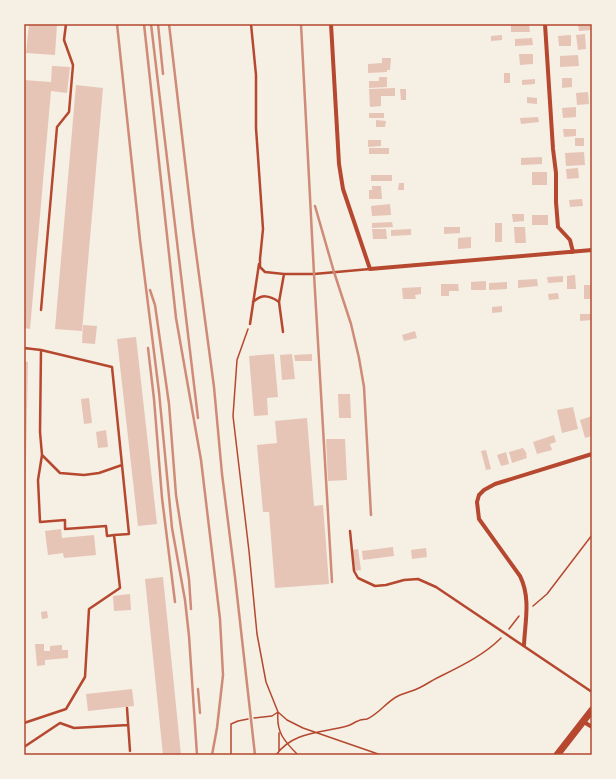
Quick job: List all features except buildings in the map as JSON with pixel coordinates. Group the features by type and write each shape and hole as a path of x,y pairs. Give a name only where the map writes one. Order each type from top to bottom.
{"street":[{"path":"331,24 339,164 343,189 370,269 592,250"},
{"path":"545,24 556,174 558,227 570,240 573,252"},
{"path":"524,645 526,609 525,590 520,576 479,519 477,502 479,495 484,490 496,484 592,454"},
{"path":"557,755 592,710"},
{"path":"584,722 592,727"}],"lane":[{"path":"41,310 57,127 69,112 73,66 64,40 66,24"},
{"path":"250,324 263,229 256,128 256,75 251,24"},
{"path":"260,259 260,267 265,272 284,274 314,274 370,269"},
{"path":"283,332 280,302 284,274"},
{"path":"252,303 258,297 265,295 280,302"},
{"path":"24,348 40,350 112,366 129,534 107,536 106,526 65,529 65,520 40,522 38,480 42,455 40,432 40,350"},
{"path":"42,455 60,473 84,475 99,473 122,465"},
{"path":"350,531 354,571 358,578 375,586 386,585 404,580 418,580 436,587 592,692"},
{"path":"24,723 66,709 85,677 89,609 120,588 114,535"},
{"path":"128,708 130,751"},
{"path":"24,747 60,723 74,728 128,725"}],"path":[{"path":"250,324 237,360 233,416 257,634 266,682 278,712 277,725 279,731 298,755"},
{"path":"276,755 294,739 316,731 348,726 359,720 366,720 377,714 389,702 398,696 420,688 436,678 458,669 488,649 505,633 526,609 538,603 547,594 592,535"},
{"path":"254,718 272,716 278,712"},
{"path":"278,712 294,724 381,755"},
{"path":"231,755 232,724 248,719"},
{"path":"279,731 279,751"}],"railway":[{"path":"117,24 140,240 159,392 172,528 185,600 189,636 197,755"},
{"path":"144,24 176,318 201,460 220,619 223,675 217,728 212,755"},
{"path":"151,24 198,418"},
{"path":"158,24 163,74"},
{"path":"169,24 193,230 214,387 222,474 255,755"},
{"path":"301,24 332,582"},
{"path":"315,206 351,324 359,358 364,387 371,515"},
{"path":"150,290 155,305 169,404 176,495 189,579 191,609"},
{"path":"148,348 154,399 162,498 175,602"},
{"path":"198,689 200,713"}]}
